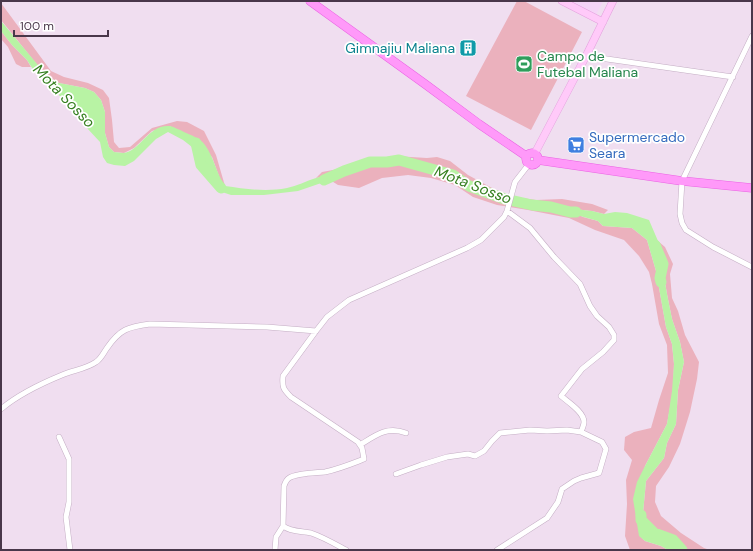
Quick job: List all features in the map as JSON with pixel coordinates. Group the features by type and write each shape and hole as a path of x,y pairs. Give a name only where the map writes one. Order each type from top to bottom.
{"main road":[{"path":"310,1 528,160"},
{"path":"528,160 528,154 531,152 536,156 682,181 752,188"}],"street":[{"path":"562,1 603,22"},
{"path":"536,156 613,1"},
{"path":"752,36 682,181 680,214 682,223 686,230 713,247 752,267"},
{"path":"586,56 733,76"},
{"path":"275,550 276,537 283,526 285,481 296,476 340,468 364,459 362,448 358,442 291,397 284,390 282,384 283,376 327,317 349,300 467,248 481,240 499,222 507,211 515,182 528,160"},
{"path":"507,211 530,228 554,257 580,284 593,311 609,326 614,335 614,340 603,352 582,369 561,396 576,408 582,416 584,422 581,432"},
{"path":"1,409 24,392 63,374 87,367 97,362 117,334 125,329 136,326 150,324 267,327 316,330"},
{"path":"360,445 388,430 406,433"},
{"path":"396,474 448,457 468,454 475,456 484,451 500,433 530,430 567,430 581,432 602,442 606,449 599,473 574,481 562,489 558,502 547,518 496,550"},
{"path":"60,438 69,459 69,502 66,517 70,550"},
{"path":"283,526 288,529 311,533 346,550"}],"shaded area":[{"path":"1,1 752,1 752,550 1,550"},
{"name":"Campo de Futebal Maliana","path":"517,1 524,1 582,32 531,130 466,96"},
{"path":"568,1 603,1 596,15"},
{"path":"1,3 51,71 64,77 88,83 103,90 109,98 114,142 119,148 130,147 152,128 177,121 187,122 204,131 216,155 225,186 220,179 212,157 170,126 152,131 134,148 124,153 114,152 109,147 105,133 105,112 101,100 94,92 85,88 59,83 47,77 1,20"},
{"path":"1,31 27,60 31,67 22,67 16,64 8,47 1,39"},
{"path":"395,156 427,158 437,157 450,161 468,175 505,195 536,200 562,199 592,204 608,210 604,214 565,208 583,217 598,221 603,226 632,228 647,240 656,271 666,327 672,344 674,364 673,391 667,424 645,466 637,520 640,536 645,541 668,550 630,550 625,536 627,504 626,480 632,460 624,450 625,437 634,432 651,428 668,373 667,345 659,324 652,284 649,272 639,256 624,240 595,230 569,218 497,205 473,197 455,185 431,178 408,175 382,178 359,188 338,185 330,180 345,174 316,178 322,172 367,160"},
{"path":"658,241 665,247 673,264 670,274 672,298 678,311 685,335 699,362 690,412 680,444 669,467 656,486 655,502 661,516 681,533 704,548 710,550 686,550 680,543 662,539 650,533 643,513 646,481 664,458 667,443 676,424 678,390 684,362 680,342 672,319"}],"water":[{"path":"1,21 48,77 59,83 85,88 94,92 101,100 105,112 105,133 109,147 114,152 123,153 129,151 135,148 156,129 170,126 193,136 203,143 211,155 219,176 225,186 256,190 271,190 291,187 320,177 347,173 298,191 264,195 231,195 222,192 214,185 210,173 192,147 168,132 156,139 134,161 125,166 107,163 103,157 100,142 66,102 34,71 27,60 12,45 1,31"},
{"path":"565,208 604,214 615,212 627,213 649,220 658,241 672,319 680,342 684,362 678,390 676,424 667,443 664,458 646,481 643,513 650,533 662,539 680,543 686,550 668,550 645,541 639,536 633,499 637,482 667,424 674,364 672,344 666,327 656,271 647,240 632,228 603,226 598,221 559,210"}],"waterway":[{"name":"Mota Sosso","path":"196,143 201,165 221,188"},
{"name":"Mota Sosso","path":"324,180 370,162 399,160 453,175 469,186 505,199 576,212"},
{"name":"Mota Sosso","path":"655,245 663,264 660,278 661,282"},
{"name":"Mota Sosso","path":"641,515 641,520 654,533 673,540 682,550"}],"place":[{"name":"Gimnajiu Maliana","path":"468,48"},
{"name":"Campo de Futebal Maliana","path":"524,64"},
{"name":"Supermercado Seara","path":"576,145"}]}
